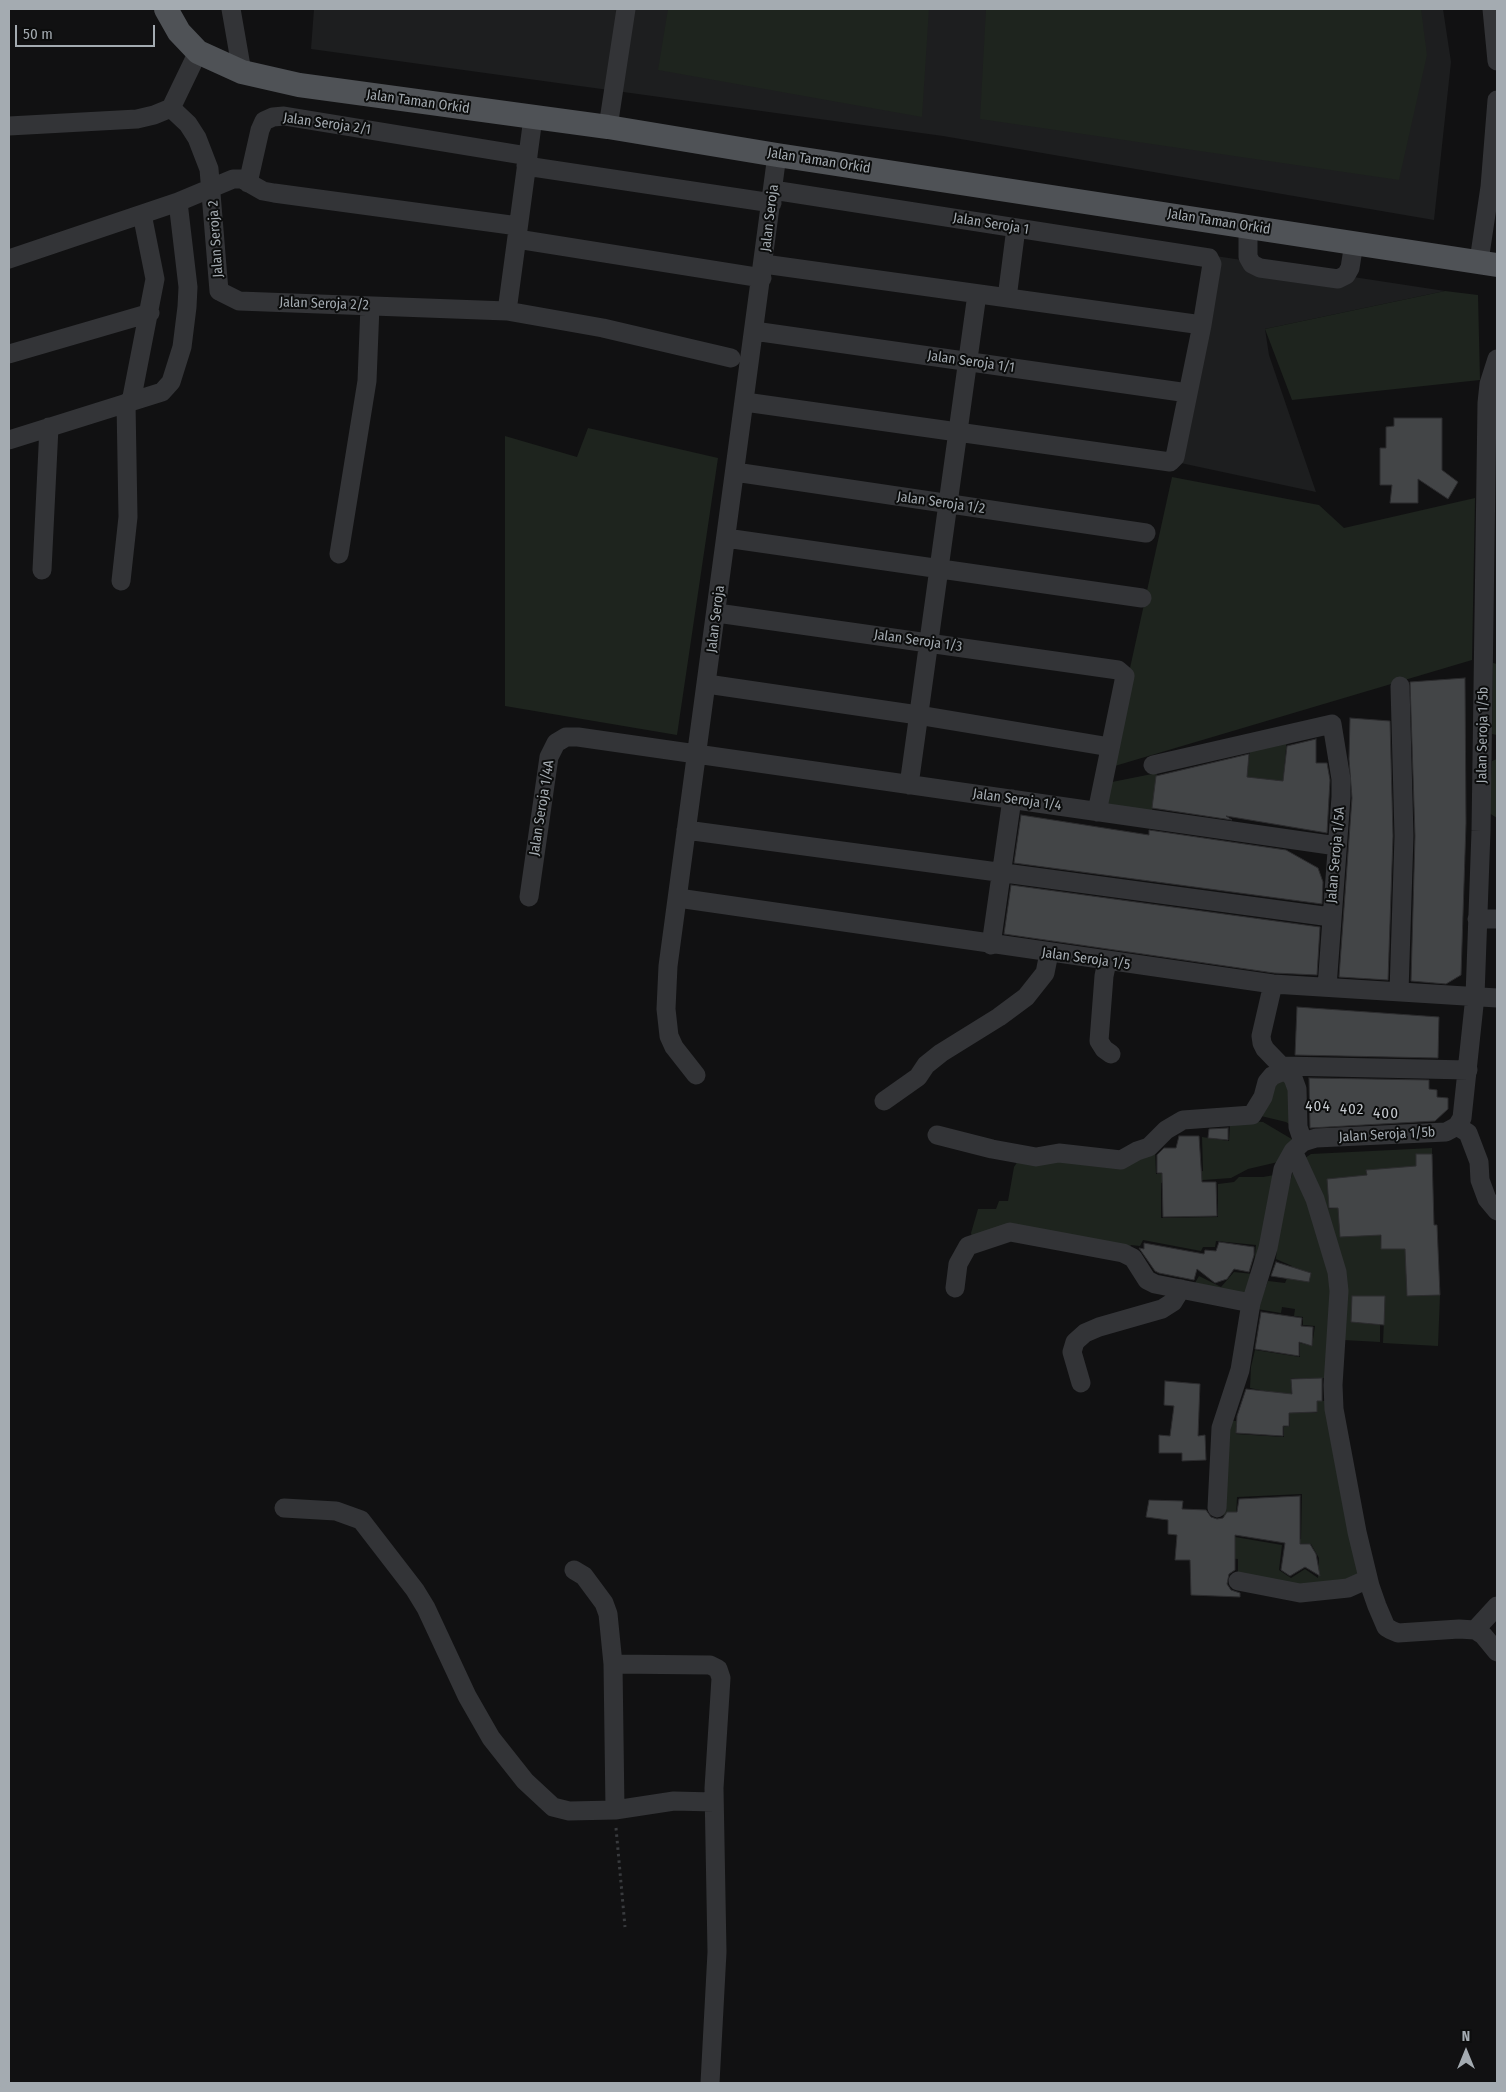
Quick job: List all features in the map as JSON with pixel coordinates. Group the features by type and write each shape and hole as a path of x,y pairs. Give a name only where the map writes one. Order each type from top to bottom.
{"main road":[{"name":"Jalan Taman Orkid","path":"166,9 179,32 198,52 242,72 299,86 608,127 777,155 1488,263"}],"street":[{"path":"231,9 242,72"},
{"path":"608,127 626,9"},
{"path":"1492,9 1497,61"},
{"path":"9,126 137,118 172,108 198,52"},
{"path":"1488,263 1490,187 1497,100"},
{"name":"Jalan Seroja 2","path":"172,108 188,124 197,138 210,169 213,187 219,291"},
{"name":"Jalan Seroja 2/1","path":"248,183 260,130 264,121 273,117 284,116 527,161 773,197"},
{"path":"507,311 533,118"},
{"name":"Jalan Seroja","path":"696,1075 674,1047 667,1028 668,966 708,684 777,155"},
{"path":"9,259 178,202 233,179 242,179 263,191 274,193 763,271 976,294 1202,325 1175,457 1170,462 745,402"},
{"name":"Jalan Seroja 1","path":"773,197 1016,228 1210,258 1212,264 1202,325"},
{"path":"9,440 162,392 171,382 182,347 187,282 178,202"},
{"path":"121,581 128,517 129,402 150,313 155,279 142,214"},
{"path":"1248,227 1248,258 1252,264 1260,268 1338,279 1346,275 1350,268 1354,243"},
{"path":"1007,298 1016,228"},
{"path":"155,279 187,282"},
{"name":"Jalan Seroja 2/2","path":"187,282 202,294 212,294 219,291 239,301 507,311 603,328 731,358"},
{"path":"908,784 976,294"},
{"path":"339,554 368,374 370,306"},
{"path":"9,354 150,313"},
{"name":"Jalan Seroja 1/1","path":"754,331 1188,393"},
{"name":"Jalan Seroja 1/5b","path":"1298,1146 1316,1138 1446,1132 1457,1126 1462,1118 1474,996 1477,919 1489,830 1492,461 1487,403 1489,384 1497,359"},
{"path":"42,570 49,427"},
{"name":"Jalan Seroja 1/2","path":"735,472 1146,533"},
{"path":"726,538 1142,598"},
{"name":"Jalan Seroja 1/3","path":"717,612 1118,670 1125,676 1110,747"},
{"path":"708,684 918,715 1110,747 1097,812"},
{"path":"1399,992 1404,836 1400,686"},
{"name":"Jalan Seroja 1/5A","path":"1154,765 1332,724 1341,779 1327,987"},
{"name":"Jalan Seroja 1/4A","path":"529,897 549,757 556,743 566,737 578,737 697,754"},
{"name":"Jalan Seroja 1/4","path":"697,754 1337,846"},
{"path":"991,945 1012,799"},
{"path":"686,830 1331,917"},
{"name":"Jalan Seroja 1/5","path":"678,898 1107,962 1273,984 1497,998"},
{"path":"1477,919 1497,919"},
{"path":"884,1101 918,1077 926,1064 941,1053 999,1017 1026,997 1045,972 1049,953"},
{"path":"1107,962 1104,976 1099,1041 1104,1049 1111,1054"},
{"path":"1273,984 1261,1036 1262,1043 1265,1049 1293,1078 1297,1089 1298,1146 1338,1272 1339,1291 1333,1385 1334,1409 1357,1532 1368,1579 1386,1627 1391,1630 1398,1633 1459,1629 1475,1630 1483,1635 1497,1652"},
{"path":"937,1135 992,1149 1036,1156 1060,1153 1121,1160 1137,1151 1150,1147 1166,1130 1183,1120 1252,1116 1263,1097 1267,1082 1284,1068 1468,1070"},
{"path":"1457,1126 1468,1133 1479,1162 1480,1180 1487,1199 1497,1211"},
{"path":"1216,1508 1221,1428 1240,1370 1251,1303 1268,1248 1283,1169 1298,1146"},
{"path":"955,1288 958,1264 968,1246 1010,1232 1124,1253 1133,1258 1147,1280 1155,1284 1251,1303"},
{"path":"1081,1383 1072,1352 1075,1342 1085,1332 1162,1309 1173,1302 1181,1289"},
{"path":"284,1508 336,1511 361,1520 415,1590 426,1608 480,1722 525,1780 543,1799 560,1810 615,1810 674,1801 714,1802"},
{"path":"574,1570 584,1576 599,1595 606,1609 613,1650 615,1810"},
{"path":"1238,1581 1300,1593 1348,1588 1368,1579"},
{"path":"1475,1630 1497,1606"},
{"path":"613,1664 710,1665 718,1669 721,1678 714,1802 717,1952 710,2083"}],"path":[{"path":"615,1810 625,1927"}],"shaded area":[{"path":"314,9 1443,9 1451,62 1434,220 943,136 311,49"},
{"path":"668,9 929,9 922,117 658,70"},
{"path":"986,9 1421,9 1427,55 1399,180 980,119"},
{"path":"1209,255 1445,291 1265,329 1269,355 1316,492 1176,462"},
{"path":"1445,291 1478,295 1480,380 1292,400 1265,329"},
{"path":"588,428 718,458 677,735 505,706 505,436 577,457"},
{"path":"1172,477 1319,505 1344,528 1475,498 1472,660 1108,768"},
{"path":"1493,663 1497,664 1497,735 1492,734"},
{"path":"1287,738 1283,781 1247,777 1250,749"},
{"path":"1497,759 1497,818 1489,813 1492,761"},
{"path":"1157,773 1152,811 1107,806 1112,782"},
{"path":"1278,1077 1287,1082 1295,1128 1286,1122 1261,1116"},
{"path":"1251,1121 1263,1122 1295,1141 1278,1162 1248,1169 1231,1178 1161,1183 1161,1218 1218,1217 1218,1184 1234,1182 1239,1177 1263,1177 1280,1174 1250,1293 1192,1288 1199,1276 1221,1287 1234,1272 1253,1274 1256,1245 1216,1241 1215,1247 1203,1247 1201,1251 1143,1240 1140,1246 1131,1245 1128,1250 972,1238 971,1233 978,1209 996,1209 999,1201 1008,1201 1014,1167 1018,1161 1155,1149 1156,1174 1203,1171 1202,1137 1229,1141 1230,1126"},
{"path":"1432,1148 1432,1154 1416,1154 1416,1175 1366,1170 1367,1184 1327,1179 1329,1209 1338,1208 1340,1237 1355,1236 1380,1228 1381,1249 1409,1226 1406,1273 1407,1296 1440,1295 1438,1346 1383,1343 1385,1296 1352,1296 1351,1322 1380,1325 1380,1342 1343,1340 1305,1158 1311,1154"},
{"path":"1295,1165 1335,1268 1332,1385 1366,1578 1310,1590 1238,1578 1238,1559 1223,1558 1225,1421 1236,1421 1236,1434 1284,1437 1284,1427 1290,1426 1289,1407 1270,1407 1270,1392 1250,1388 1251,1367 1255,1350 1300,1357 1300,1343 1312,1346 1315,1326 1303,1325 1303,1317 1294,1316 1295,1309 1282,1307 1281,1313 1257,1309 1268,1281 1285,1283 1292,1266 1276,1259 1280,1214","holes":["1291,1378 1327,1378 1327,1401 1317,1401 1317,1413 1292,1413","1302,1494 1301,1539 1287,1543 1311,1544 1319,1558 1318,1578 1305,1569 1291,1578 1279,1570 1282,1545 1235,1537 1237,1497"]}],"building":[{"path":"1394,418 1442,418 1442,470 1458,482 1448,499 1418,479 1418,503 1390,503 1392,485 1380,485 1380,448 1386,448 1386,427 1394,426"},
{"path":"1465,678 1466,823 1461,975 1446,984 1411,981 1415,836 1410,682"},
{"path":"1350,718 1390,721 1393,836 1388,980 1339,977 1352,798 1349,759"},
{"path":"1316,739 1316,763 1327,763 1330,780 1327,833 1226,816 1232,820 1152,808 1156,776 1249,754 1247,777 1283,781 1287,746"},
{"path":"1021,815 1149,835 1149,830 1286,850 1318,868 1323,882 1322,904 1014,863"},
{"path":"1011,885 1320,927 1317,975 1274,973 1004,934"},
{"path":"1297,1007 1439,1017 1438,1058 1295,1055"},
{"path":"1309,1078 1429,1080 1429,1089 1437,1090 1437,1097 1448,1098 1448,1109 1435,1121 1310,1128"},
{"path":"1228,1128 1228,1140 1208,1138 1209,1129"},
{"path":"1179,1136 1199,1136 1202,1182 1216,1182 1217,1216 1163,1217 1162,1173 1157,1173 1157,1155 1164,1148 1176,1148"},
{"path":"1416,1154 1432,1154 1434,1225 1437,1225 1440,1295 1407,1296 1405,1249 1381,1249 1381,1235 1340,1237 1338,1208 1329,1208 1327,1179 1367,1175 1366,1170 1416,1166"},
{"path":"1219,1242 1254,1247 1254,1255 1249,1272 1234,1269 1227,1279 1215,1283 1197,1269 1194,1280 1159,1273 1155,1271 1139,1248 1144,1249 1144,1243 1204,1254 1205,1250 1216,1251"},
{"path":"1276,1262 1311,1273 1309,1282 1271,1276"},
{"path":"1352,1296 1385,1296 1384,1325 1351,1322"},
{"path":"1261,1312 1302,1318 1301,1326 1313,1327 1312,1346 1299,1342 1299,1356 1255,1349"},
{"path":"1322,1378 1322,1401 1317,1401 1317,1412 1289,1413 1289,1426 1283,1426 1283,1436 1236,1433 1237,1416 1246,1389 1292,1394 1291,1379"},
{"path":"1165,1381 1200,1384 1198,1436 1205,1435 1206,1460 1182,1461 1182,1453 1159,1453 1159,1435 1170,1436 1174,1406 1164,1405"},
{"path":"1300,1496 1300,1544 1310,1544 1316,1554 1320,1576 1305,1567 1290,1576 1281,1570 1285,1543 1235,1535 1235,1570 1229,1574 1227,1584 1231,1590 1240,1593 1240,1597 1191,1595 1190,1560 1175,1560 1177,1535 1168,1534 1168,1520 1146,1517 1149,1500 1183,1501 1182,1509 1206,1510 1211,1517 1217,1519 1223,1518 1227,1512 1237,1512 1239,1499"}],"district":[{"name":"404","path":"1318,1107"},
{"name":"402","path":"1352,1110"},
{"name":"400","path":"1386,1114"}]}
